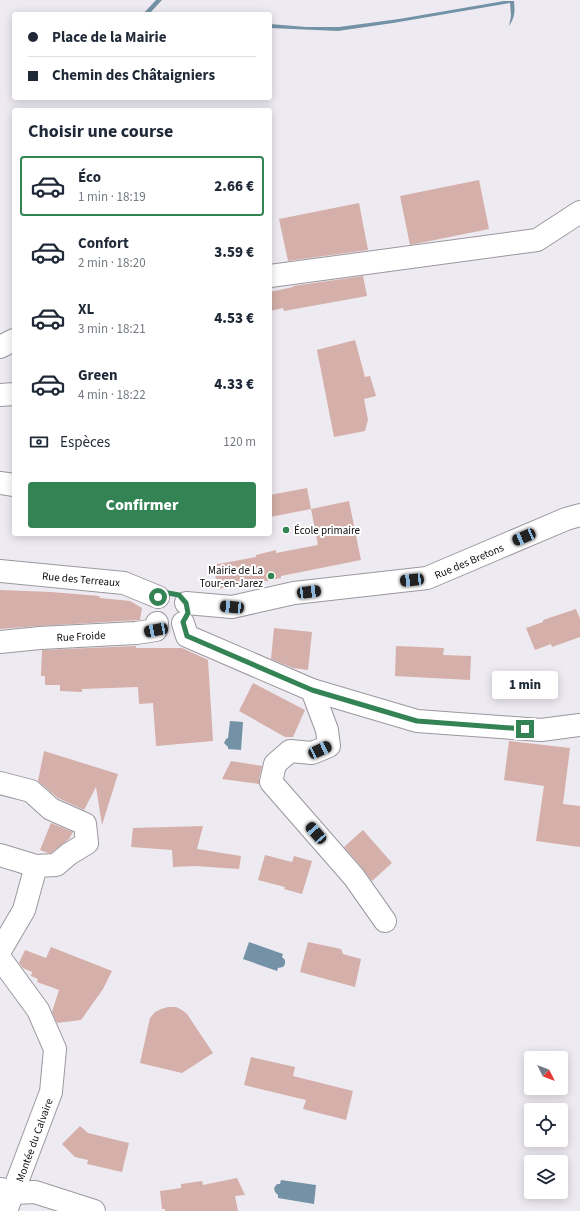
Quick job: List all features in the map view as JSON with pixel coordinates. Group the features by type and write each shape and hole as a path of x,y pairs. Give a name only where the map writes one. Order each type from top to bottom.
{"street":[{"path":"272,276 537,240 580,212"},
{"path":"0,347 12,341"},
{"path":"0,395 12,394"},
{"path":"0,483 12,485"},
{"name":"Rue des Bretons","path":"185,613 232,607 294,593 427,578 575,513"},
{"name":"Rue des Terreaux","path":"0,571 124,583 158,597"},
{"path":"185,613 175,628 165,627 157,623 152,610 158,597 168,593 179,595 185,613 187,636 312,690 417,721 541,730 580,725"},
{"name":"Rue Froide","path":"0,642 40,638 136,633 156,630 157,623"},
{"path":"312,690 327,730 329,746 312,754 290,751 275,764 270,782 354,877 385,921"},
{"path":"0,783 31,791 51,809 85,824 87,843 69,854 56,865 36,866 0,855"},
{"path":"0,951 24,910 36,866"},
{"name":"Montée du Calvaire","path":"0,958 38,1010 55,1049 51,1092 7,1198"},
{"path":"7,1198 35,1192 94,1211"}],"water":[{"path":"156,0 162,0 151,12 145,12"},
{"path":"504,1 514,1 514,14 509,26 511,16 510,3 338,31 272,28 272,24 306,27 339,27 399,19"},
{"path":"230,721 243,722 241,750 228,749 224,743 228,738"},
{"path":"249,942 283,954 282,957 285,960 285,964 283,967 278,968 277,971 243,959"},
{"path":"281,1180 316,1185 314,1204 278,1198 274,1188 277,1184 280,1184"}],"building":[{"path":"479,180 489,229 410,245 400,196"},
{"path":"359,203 368,250 288,261 279,219"},
{"path":"363,276 367,296 284,311 283,308 272,311 272,292 293,286"},
{"path":"355,340 365,377 370,376 376,396 364,399 368,420 365,431 334,437 317,350"},
{"path":"307,488 311,509 272,517 272,495"},
{"path":"349,501 361,560 281,576 281,578 262,582 261,580 218,589 213,565 256,557 256,555 276,550 276,553 318,545 311,509"},
{"path":"0,590 99,596 100,598 130,601 142,608 140,620 0,629"},
{"path":"576,609 580,619 580,637 552,647 551,644 535,650 526,628 543,622 543,620"},
{"path":"274,628 312,632 308,670 293,668 271,659"},
{"path":"136,646 136,648 182,648 208,660 213,741 156,746 153,703 139,704 138,687 82,689 82,692 60,691 60,685 45,685 45,676 41,676 42,650"},
{"path":"396,646 444,648 443,655 471,656 470,680 395,676"},
{"path":"253,683 305,710 293,737 285,737 239,711"},
{"path":"509,741 570,748 563,804 580,806 580,847 536,841 544,786 504,780"},
{"path":"44,751 118,774 102,825 96,787 84,810 58,798 38,781"},
{"path":"231,761 262,766 259,784 222,779"},
{"path":"51,823 73,832 69,839 51,853 48,853 40,850"},
{"path":"203,826 197,849 241,856 239,869 195,866 173,867 172,850 131,847 133,828"},
{"path":"363,830 392,863 372,881 344,847"},
{"path":"265,855 292,862 294,856 312,861 302,894 284,889 285,887 258,880"},
{"path":"308,942 341,949 343,954 361,959 355,987 300,972"},
{"path":"51,947 112,971 103,989 81,1020 57,1023 52,1012 59,990 37,982 38,979 31,976 32,972 23,968 19,963 25,950 46,958"},
{"path":"168,1007 176,1007 187,1014 213,1053 182,1073 140,1063 150,1018 155,1012"},
{"path":"251,1057 295,1067 293,1076 353,1091 346,1120 303,1109 306,1100 244,1085"},
{"path":"80,1126 88,1133 129,1143 122,1172 87,1164 88,1160 75,1157 62,1144"},
{"path":"237,1178 245,1195 235,1196 238,1211 165,1211 165,1209 162,1209 160,1191 181,1188 181,1184 202,1181 203,1185"}],"place":[{"name":"École primaire","path":"286,530"},
{"name":"Mairie de La Tour-en-Jarez","path":"271,576"}],"route":[{"path":"158,597 168,593 179,595 186,603 188,613 183,622 187,636 312,690 417,721 525,729"}]}
